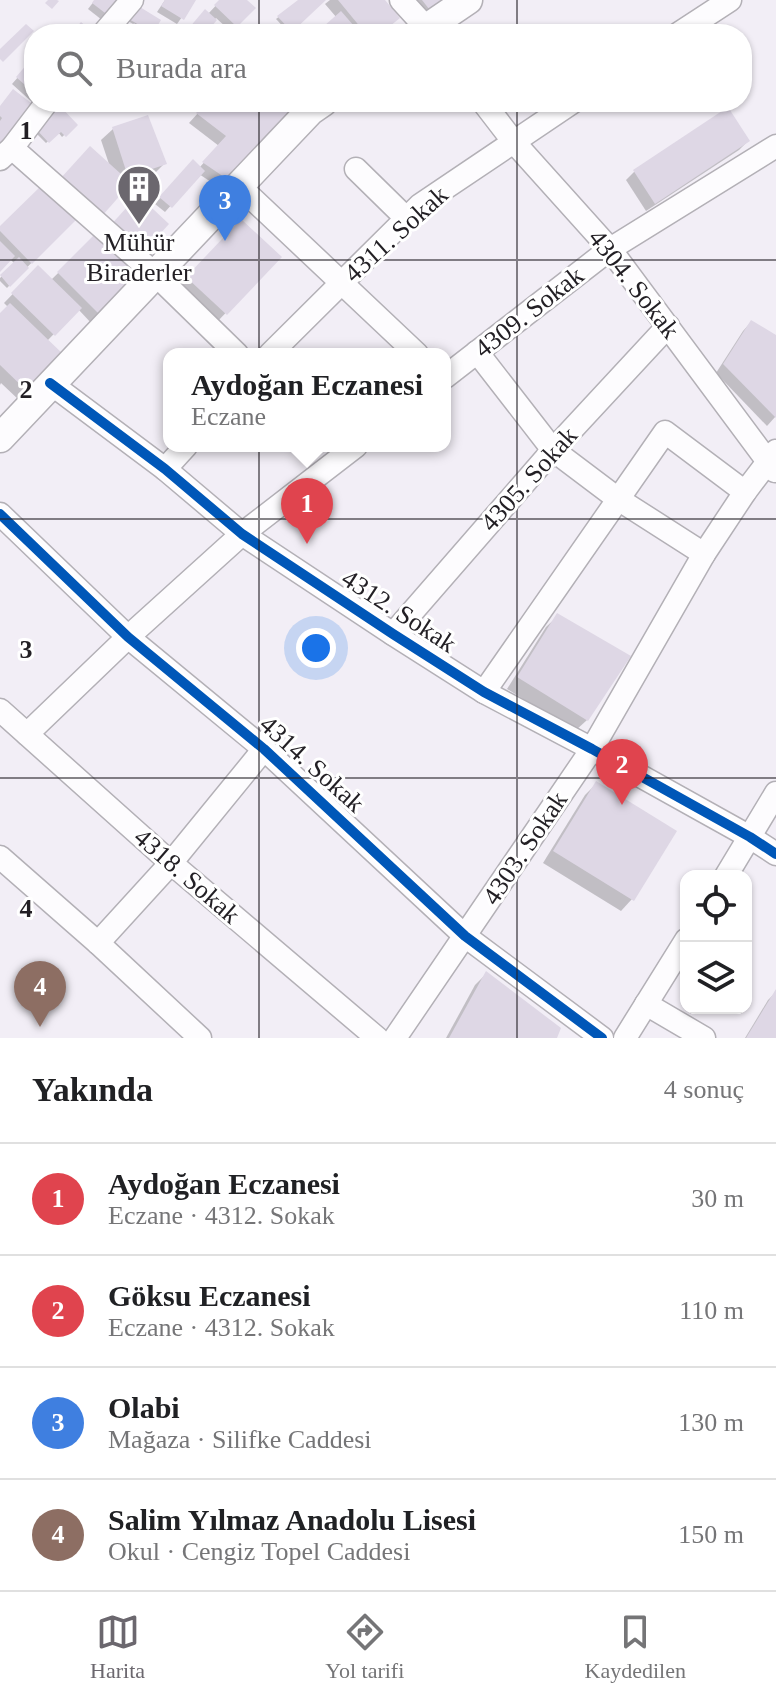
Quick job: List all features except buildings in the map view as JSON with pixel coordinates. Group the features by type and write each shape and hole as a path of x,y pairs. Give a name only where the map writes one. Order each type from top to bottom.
{"street":[{"path":"112,24 132,0"},
{"path":"401,0 420,24"},
{"path":"436,24 468,0"},
{"path":"693,24 730,0"},
{"path":"39,112 6,153 155,274 231,348"},
{"path":"1,435 309,112"},
{"name":"4304. Sokak","path":"491,112 610,249 774,462"},
{"name":"4311. Sokak","path":"276,348 420,205 558,112"},
{"name":"4309. Sokak","path":"451,372 610,249 776,146"},
{"path":"356,169 407,219"},
{"path":"239,186 411,348"},
{"name":"4305. Sokak","path":"393,634 553,450 668,326"},
{"path":"477,352 553,450 618,499 704,554"},
{"name":"4312. Sokak","path":"50,383 165,469 242,534 393,634 484,692 592,749 776,854"},
{"path":"484,692 665,432 745,492"},
{"path":"165,469 181,452"},
{"path":"27,734 242,534 348,452"},
{"name":"4303. Sokak","path":"395,1038 592,749 704,554 745,492 774,462"},
{"name":"4314. Sokak","path":"0,514 128,637 264,749 465,936 602,1038"},
{"name":"4318. Sokak","path":"0,710 171,863 377,1038"},
{"path":"98,943 171,863 264,749"},
{"path":"730,870 776,793"},
{"path":"0,857 200,1038"},
{"path":"625,1038 685,942"},
{"path":"646,1004 704,1038"}],"cycle path":[{"path":"50,383 165,469 242,534 393,634 484,692 592,749 776,854"},
{"path":"0,514 128,637 264,749 465,936 602,1038"}],"place":[{"name":"Mühür Biraderler","path":"139,226"},
{"name":"Olabi","path":"225,241"},
{"name":"Aydoğan Eczanesi","path":"307,544"},
{"name":"Göksu Eczanesi","path":"622,805"},
{"name":"Salim Yılmaz Anadolu Lisesi","path":"40,1027"}]}
